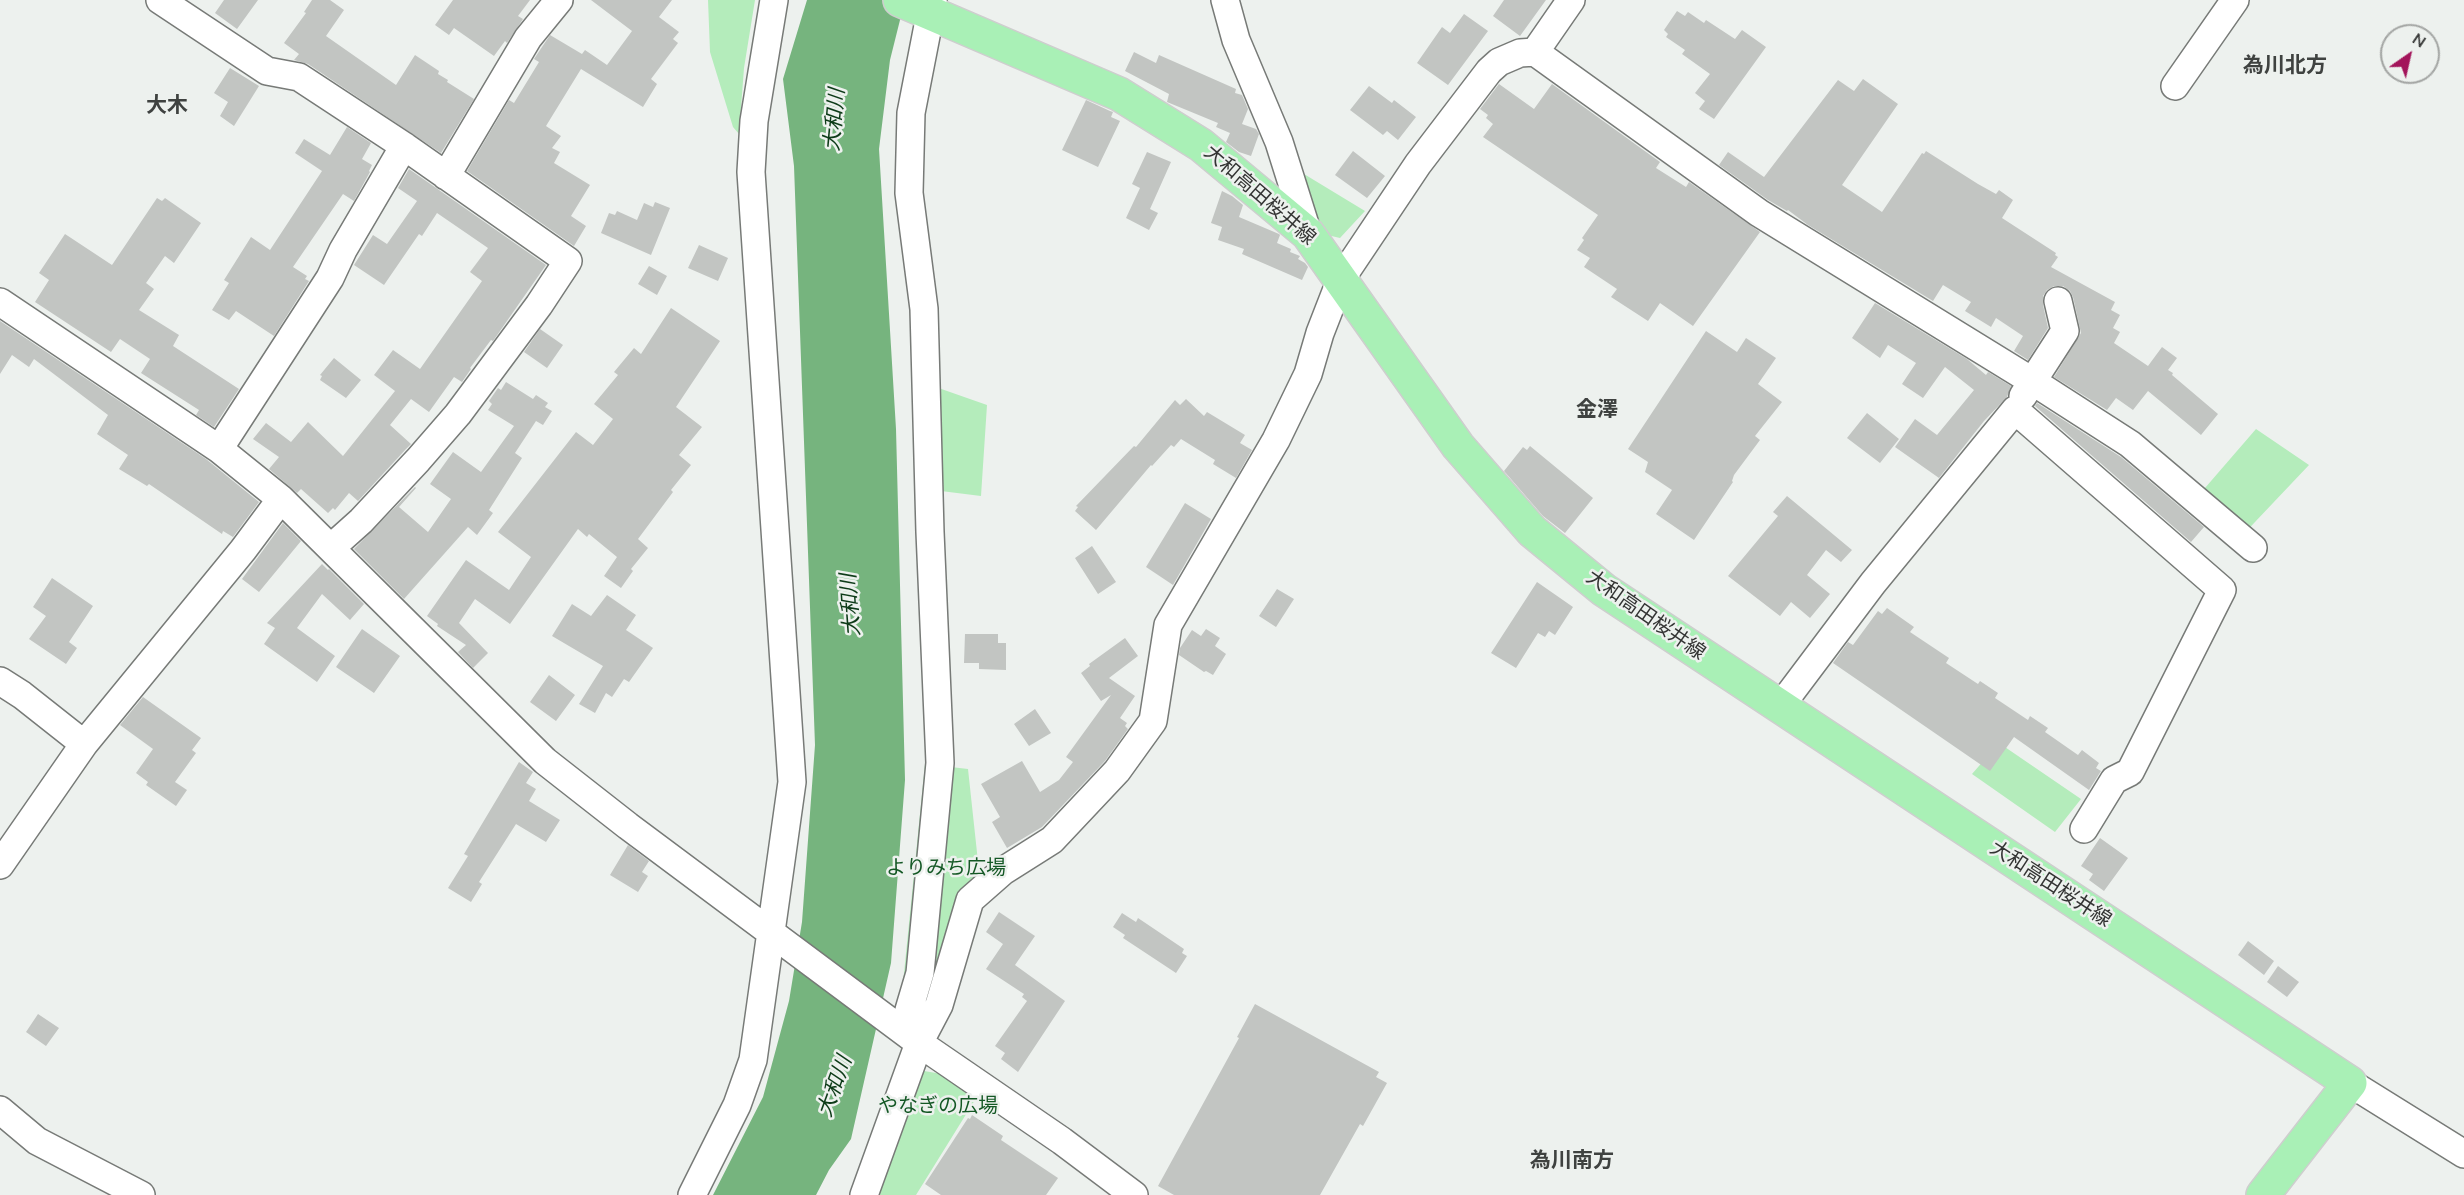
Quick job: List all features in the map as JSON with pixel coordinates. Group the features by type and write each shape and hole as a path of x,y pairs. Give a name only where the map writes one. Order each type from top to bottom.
{"main road":[{"name":"大和高田桜井線","path":"921,5 1119,94 1201,145 1308,234 1458,446 1532,531 1604,590 1779,708 2350,1083"},
{"path":"2263,1195 2350,1083"}],"street":[{"path":"160,0 267,71 299,77 404,146 568,261 458,414 418,460 332,547"},
{"path":"446,176 528,38 559,0"},
{"path":"692,1195 737,1105 753,1060 775,934 792,782 751,172 754,121 774,0"},
{"path":"1225,0 1236,40 1279,142 1308,234"},
{"path":"1535,52 1571,0"},
{"path":"2175,86 2235,0"},
{"path":"864,1195 911,1036 909,1010 920,973 939,763 924,309 909,193 911,113 921,5"},
{"path":"911,1036 939,1005 970,900 1003,871 1052,840 1117,771 1153,721 1168,625 1276,440 1308,374 1320,333 1341,279 1418,164 1489,71 1499,62 1520,52 1535,52 1759,213 2130,444 2253,548"},
{"path":"219,449 330,278 342,250 404,146"},
{"path":"1779,708 1873,583 2015,410 2065,331 2058,301"},
{"path":"1,306 219,449 281,499 332,547 545,761 628,826 911,1036 1062,1141 1134,1195"},
{"path":"2015,410 2222,590 2130,772 2114,780 2084,829"},
{"path":"0,864 84,744 243,550 281,499"},
{"path":"0,681 22,695 84,744"},
{"path":"2350,1083 2464,1154"},
{"path":"0,1110 37,1141 141,1195"}],"green space":[{"path":"708,0 755,0 744,68 739,134 733,127 710,52"},
{"path":"1304,174 1365,211 1340,238 1323,234 1304,198"},
{"path":"930,385 987,405 981,496 933,490"},
{"path":"2256,429 2309,465 2237,541 2192,503"},
{"path":"1999,743 2081,799 2055,832 1972,774"},
{"name":"よりみち広場","path":"925,764 968,769 979,871 938,988 933,990 903,983"},
{"name":"やなぎの広場","path":"924,1071 942,1074 978,1095 916,1195 869,1195"}],"water":[{"name":"大和川","path":"807,0 905,0 890,60 879,149 896,429 905,780 891,963 851,1139 829,1170 816,1195 713,1195 763,1097 789,1001 802,922 815,745 794,166 783,79"}],"building":[{"path":"224,0 258,0 237,29 215,13"},
{"path":"312,0 330,0 344,10 326,36 396,85 415,55 439,71 438,74 448,80 447,82 474,99 441,153 308,64 294,60 299,54 284,43 306,13 304,12"},
{"path":"453,0 530,0 518,16 523,19 507,43 505,41 494,56 454,28 449,35 435,25"},
{"path":"591,0 672,0 659,17 679,32 673,39 678,43 651,79 657,84 643,107 581,69 546,126 561,136 552,148 560,152 554,163 590,185 571,216 586,226 574,246 467,171 509,100 514,103 539,62 534,59 550,35 582,54 585,50 607,65 632,31"},
{"path":"1504,0 1546,0 1520,36 1493,16"},
{"path":"1677,11 1685,16 1688,12 1704,23 1706,20 1735,39 1742,30 1766,47 1714,119 1699,109 1705,101 1695,93 1710,74 1682,54 1685,50 1666,37 1668,34 1664,30"},
{"path":"1464,14 1488,31 1448,85 1417,63 1442,27 1450,33"},
{"path":"1134,52 1156,63 1159,55 1236,89 1235,93 1242,95 1248,109 1242,124 1256,129 1259,134 1251,156 1239,152 1226,142 1230,133 1216,127 1218,123 1167,102 1169,94 1125,71"},
{"path":"230,68 259,86 234,126 220,116 228,102 214,93"},
{"path":"1863,79 1898,104 1842,185 1882,212 1922,153 1926,151 1996,194 1999,190 2013,200 2002,218 2056,253 2058,257 2051,267 2115,302 2111,310 2120,315 2113,328 2120,332 2114,343 2148,366 2162,347 2177,358 2168,370 2218,414 2201,435 2148,391 2133,410 2116,398 2107,410 2054,377 2081,333 2073,297 2070,291 2063,286 2054,286 2043,296 2048,328 2028,360 2014,351 2023,336 1996,318 1991,327 1965,311 1971,302 1943,285 1933,301 1808,225 1788,210 1768,200 1719,165 1728,152 1764,177 1838,80 1854,91"},
{"path":"1499,84 1534,109 1552,84 1660,162 1656,168 1686,187 1689,182 1760,232 1693,326 1660,303 1648,321 1611,297 1617,289 1584,267 1590,258 1577,250 1584,240 1582,238 1598,215 1483,137 1493,124 1486,118 1488,115 1480,109"},
{"path":"1369,86 1392,103 1394,100 1416,117 1398,140 1387,131 1383,135 1350,110"},
{"path":"1086,100 1113,112 1111,117 1120,121 1098,167 1062,150"},
{"path":"347,127 371,143 362,159 372,165 370,172 354,201 343,194 293,267 307,276 305,279 309,281 274,336 236,311 229,320 212,310 229,283 224,280 251,237 270,250 322,171 295,153 304,139 330,155"},
{"path":"1353,151 1385,176 1367,198 1335,175"},
{"path":"1147,152 1171,162 1150,209 1158,213 1149,230 1126,218 1140,188 1132,184"},
{"path":"409,169 546,265 462,382 454,377 429,412 411,399 390,425 411,444 358,501 349,493 335,510 333,508 328,513 301,489 297,493 269,469 279,457 253,439 266,423 291,442 308,422 343,456 395,391 374,375 393,350 420,369 482,281 470,272 488,248 437,213 422,236 419,234 384,285 354,265 373,235 387,244 417,201 398,188"},
{"path":"1222,191 1243,205 1239,217 1279,234 1277,243 1300,256 1298,259 1308,267 1302,280 1242,254 1244,249 1218,240 1222,227 1211,223"},
{"path":"157,198 162,201 165,198 201,223 174,263 165,256 146,283 154,289 139,310 179,335 173,346 239,389 214,427 196,415 199,410 141,373 150,359 120,339 111,352 35,302 49,280 39,273 65,234 112,265"},
{"path":"655,202 670,208 651,255 601,233 609,213 615,215 617,211 637,220 644,203 653,207"},
{"path":"699,245 728,258 718,281 688,268"},
{"path":"649,266 667,276 657,295 638,284"},
{"path":"1875,303 1967,359 1986,375 1988,372 2011,386 2007,397 1984,421 1939,478 1895,447 1915,419 1937,435 1974,390 1945,367 1923,398 1902,384 1916,363 1888,345 1880,358 1852,338"},
{"path":"671,308 720,341 676,407 702,427 679,455 691,465 638,539 648,548 631,569 633,571 621,588 604,576 617,557 589,534 587,537 578,529 510,624 475,599 459,623 488,653 473,668 458,652 466,645 437,626 438,624 427,616 466,560 509,590 531,557 498,532 576,432 593,445 613,419 594,404 618,375 614,372 634,348 641,354"},
{"path":"0,321 206,459 259,502 233,537 223,531 222,534 149,484 147,486 119,469 128,455 97,434 108,415 34,359 29,367 12,355 0,374"},
{"path":"540,329 563,345 547,368 524,352"},
{"path":"1706,331 1737,352 1746,338 1776,358 1758,384 1782,402 1755,436 1760,440 1734,475 1733,482 1694,540 1656,514 1672,490 1645,472 1648,462 1628,449"},
{"path":"334,358 361,380 346,398 320,380 322,376 320,375"},
{"path":"506,382 533,399 536,395 548,403 545,407 552,411 543,425 536,421 515,453 522,458 489,510 493,513 477,535 468,527 404,599 354,549 415,487 399,507 428,532 451,499 430,484 453,452 481,472 514,426 488,410 492,404 489,401 498,388 501,390"},
{"path":"1186,399 1204,416 1207,412 1245,435 1240,443 1252,450 1236,478 1213,464 1215,460 1181,439 1174,447 1171,445 1151,465 1096,530 1075,511 1078,507 1076,506 1134,446 1136,447 1175,400 1180,405"},
{"path":"2037,403 2121,457 2204,527 2191,542 2035,406"},
{"path":"1867,413 1899,439 1880,463 1847,438"},
{"path":"1530,446 1593,498 1565,533 1543,516 1504,471 1523,447 1527,450"},
{"path":"1787,496 1852,550 1841,562 1826,550 1807,575 1830,594 1810,618 1791,602 1780,616 1728,576 1778,516 1773,512"},
{"path":"1185,503 1211,519 1173,585 1146,567"},
{"path":"283,523 301,541 259,592 242,579"},
{"path":"1092,546 1116,582 1098,594 1075,558"},
{"path":"322,564 364,604 350,620 322,594 297,628 335,656 317,682 264,644 275,628 267,623"},
{"path":"52,578 93,606 69,642 77,648 66,664 29,639 46,616 33,607"},
{"path":"1537,582 1573,607 1555,635 1549,631 1545,637 1538,633 1516,668 1491,653"},
{"path":"1277,589 1294,599 1276,627 1259,616"},
{"path":"607,595 636,615 626,630 653,648 629,682 624,679 612,697 606,693 595,713 579,704 603,666 552,636 572,604 591,616"},
{"path":"1887,608 1914,627 1910,632 1949,658 1946,663 1978,684 1980,681 1998,693 1995,698 2028,720 2030,716 2048,728 2045,732 2078,755 2082,750 2099,763 2096,768 2101,771 2089,790 2014,737 1990,771 1833,663 1848,642 1853,645 1878,611 1882,614"},
{"path":"362,629 400,656 374,693 336,667"},
{"path":"1206,629 1220,638 1215,646 1226,654 1213,675 1204,672 1179,655 1180,648 1192,630 1201,636"},
{"path":"965,634 998,634 998,643 1006,643 1006,670 979,669 979,663 964,663"},
{"path":"1125,638 1138,656 1109,678 1135,696 1120,718 1127,723 1125,726 1128,729 1105,761 1042,827 1007,848 992,822 1000,817 981,784 1022,761 1040,792 1059,780 1073,762 1066,757 1111,695 1101,701 1081,673 1090,666 1089,664"},
{"path":"549,675 575,695 556,721 530,702"},
{"path":"143,697 201,738 192,750 196,753 175,782 187,790 176,806 146,785 148,782 136,773 153,749 120,725"},
{"path":"1035,709 1051,733 1029,746 1014,724"},
{"path":"519,762 533,772 526,783 536,789 529,801 560,820 546,842 516,824 479,882 482,884 471,902 448,888 468,856 464,854"},
{"path":"2100,838 2128,858 2104,891 2089,880 2093,874 2081,866"},
{"path":"628,845 649,861 642,872 648,876 638,892 610,875"},
{"path":"999,912 1035,936 1015,965 1065,1001 1018,1072 1001,1059 1005,1053 995,1046 1027,1001 1022,997 1024,994 986,969 1003,944 986,932"},
{"path":"1122,913 1136,922 1138,918 1184,949 1182,953 1187,956 1176,973 1123,938 1125,935 1113,927"},
{"path":"2248,941 2274,961 2264,975 2238,955"},
{"path":"2278,966 2299,982 2287,997 2267,982"},
{"path":"1255,1004 1379,1072 1376,1077 1387,1083 1363,1126 1360,1124 1320,1195 1174,1195 1158,1186 1239,1038 1237,1037"},
{"path":"38,1014 59,1028 46,1046 26,1032"},
{"path":"972,1115 1003,1136 1001,1140 1058,1178 1046,1195 941,1195 925,1184"}],"district":[{"name":"為川北方","path":"2285,67"},
{"name":"大木","path":"167,107"},
{"name":"金澤","path":"1597,411"},
{"name":"為川南方","path":"1572,1162"}]}
